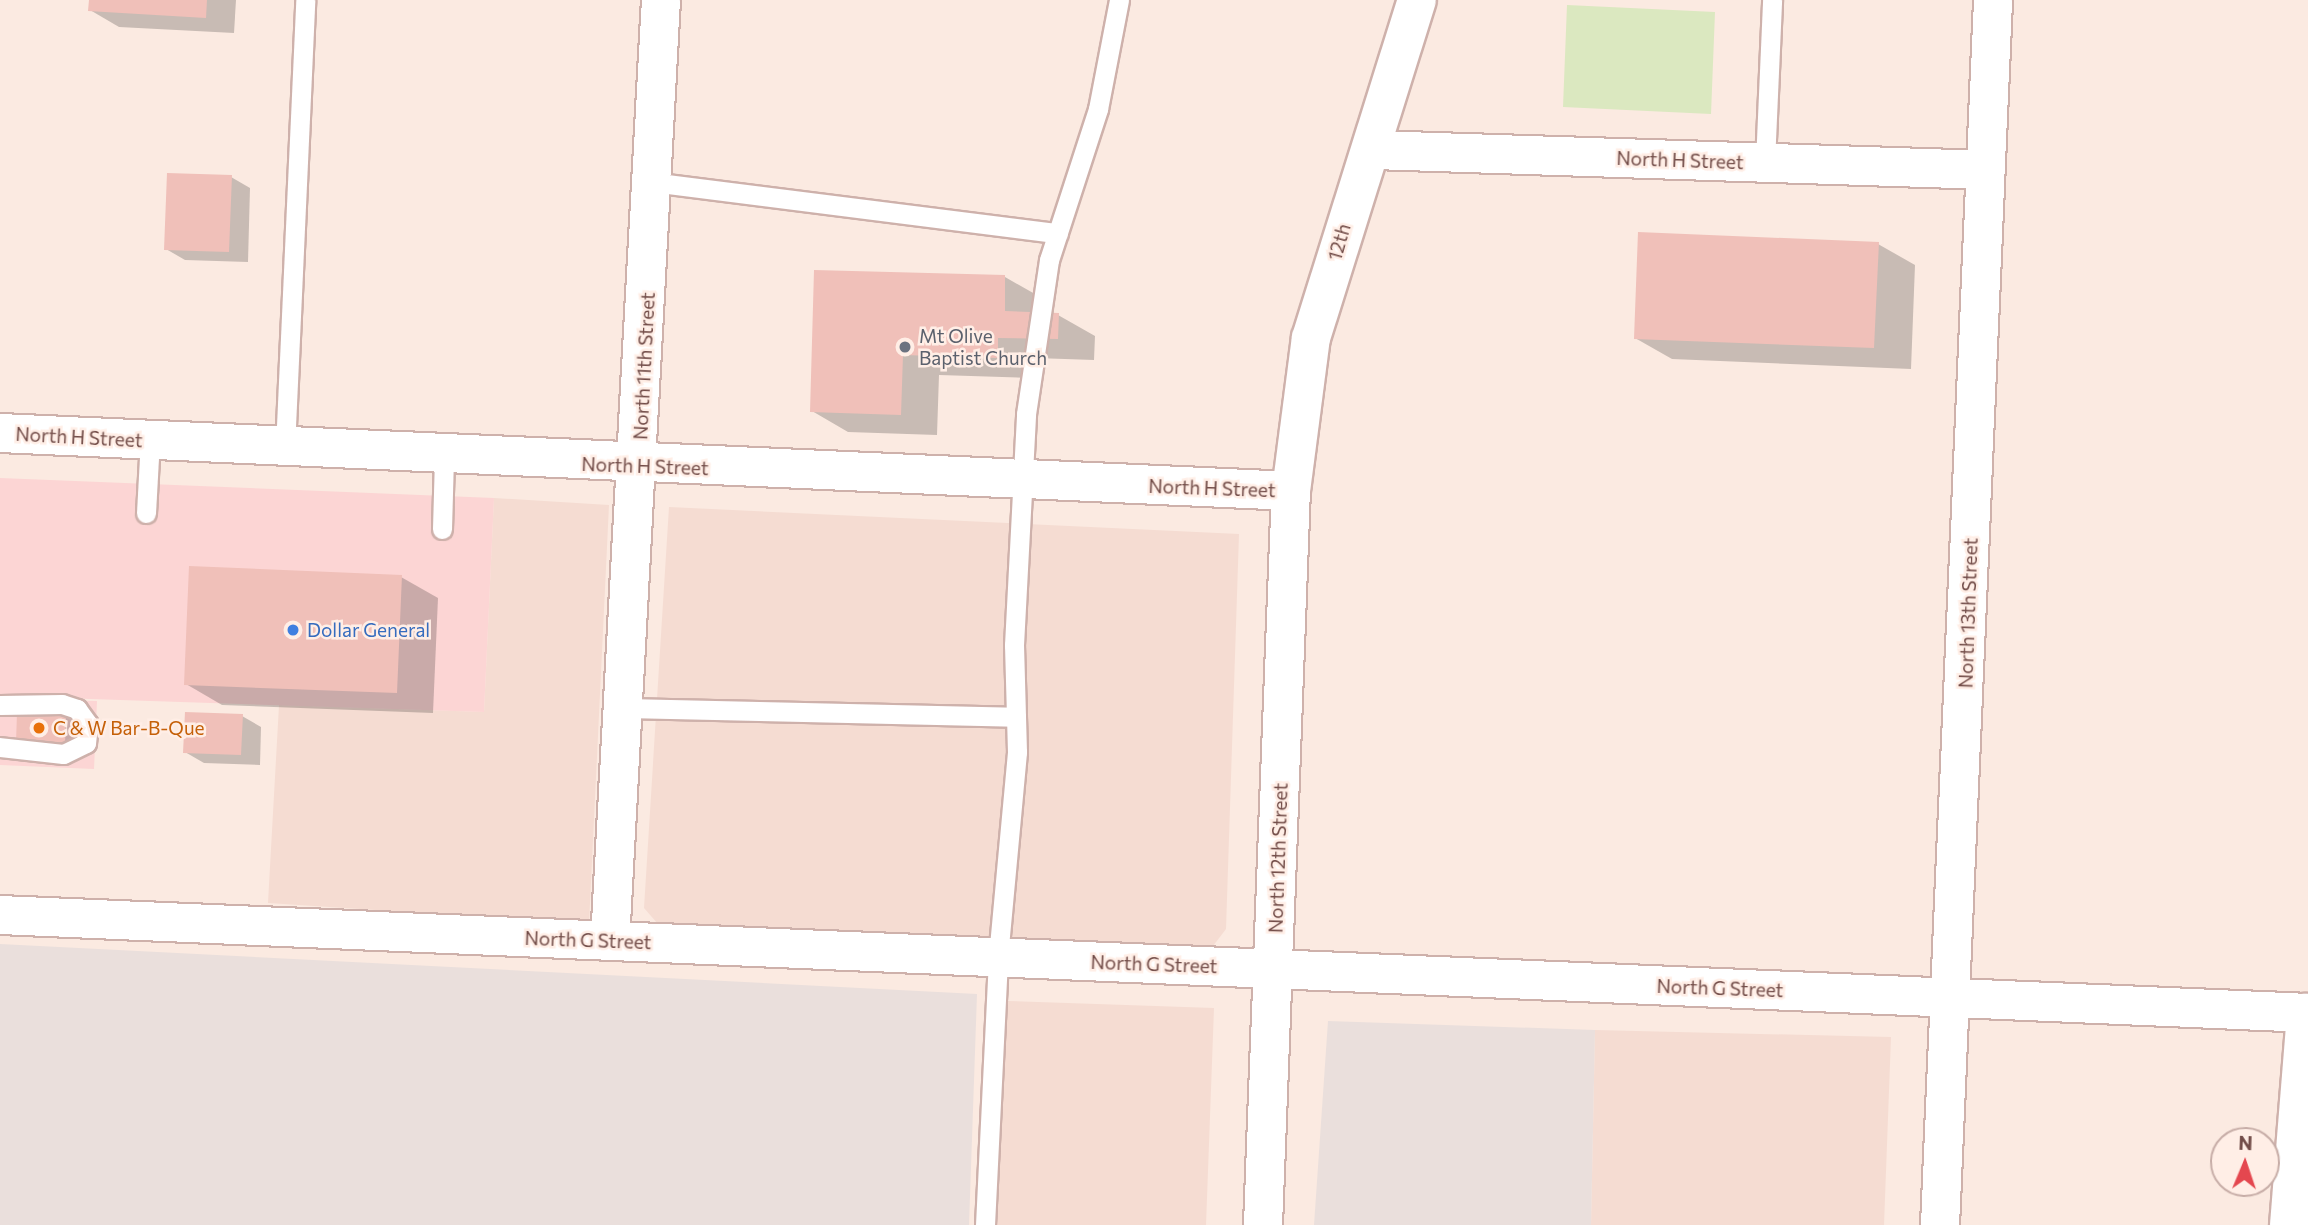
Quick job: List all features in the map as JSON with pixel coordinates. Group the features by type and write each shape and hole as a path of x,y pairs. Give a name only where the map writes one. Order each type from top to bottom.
{"street":[{"name":"North 11th Street","path":"610,941 639,466 661,0"},
{"name":"12th","path":"1291,491 1311,338 1347,215 1374,150 1417,0"},
{"name":"North 13th Street","path":"1941,1225 1953,998 1993,0"},
{"name":"North H Street","path":"1374,150 1985,170"},
{"name":"North H Street","path":"0,433 639,466 1291,491"},
{"name":"North 12th Street","path":"1263,1225 1275,969 1291,491"},
{"name":"North G Street","path":"0,915 2307,1013"},
{"path":"2289,1225 2307,1013"}],"lane":[{"path":"285,448 305,0"},
{"path":"985,1225 998,957 1016,717 1026,414 1058,233 1098,109 1119,0"},
{"path":"1765,163 1772,0"},
{"path":"652,182 1058,233"},
{"path":"146,513 150,440"},
{"path":"442,529 444,456"},
{"path":"0,705 62,704 77,709 88,724 86,743 63,754 0,747"},
{"path":"624,708 1016,717"}],"shaded area":[{"path":"0,478 494,498 484,712 0,696"},
{"path":"494,498 609,505 589,924 268,903 279,705 484,712"},
{"path":"669,507 1239,534 1226,929 1210,950 658,924 644,908"},
{"path":"0,699 97,701 94,769 0,765"},
{"path":"0,944 977,994 969,1225 0,1225"},
{"path":"1008,1001 1214,1008 1206,1225 995,1225"},
{"path":"1328,1021 1595,1030 1591,1225 1314,1225"},
{"path":"1595,1030 1891,1037 1884,1225 1591,1225"}],"green space":[{"path":"1567,5 1715,12 1711,114 1563,107"}],"building":[{"path":"89,0 207,0 206,18 88,11"},
{"path":"167,173 232,175 229,252 164,250"},
{"path":"1638,232 1879,242 1874,348 1634,339"},
{"name":"Mt Olive Baptist Church","path":"814,270 1005,275 1005,311 1059,313 1058,339 998,338 998,358 903,355 901,415 810,412"},
{"name":"Dollar General","path":"189,566 402,575 397,693 184,685"},
{"path":"185,712 243,714 241,755 183,753"},
{"path":"17,713 66,714 65,745 16,743"}],"place":[{"name":"Mt Olive Baptist Church","path":"905,347"},
{"name":"Dollar General","path":"293,630"},
{"name":"C & W Bar-B-Que","path":"39,728"}]}
